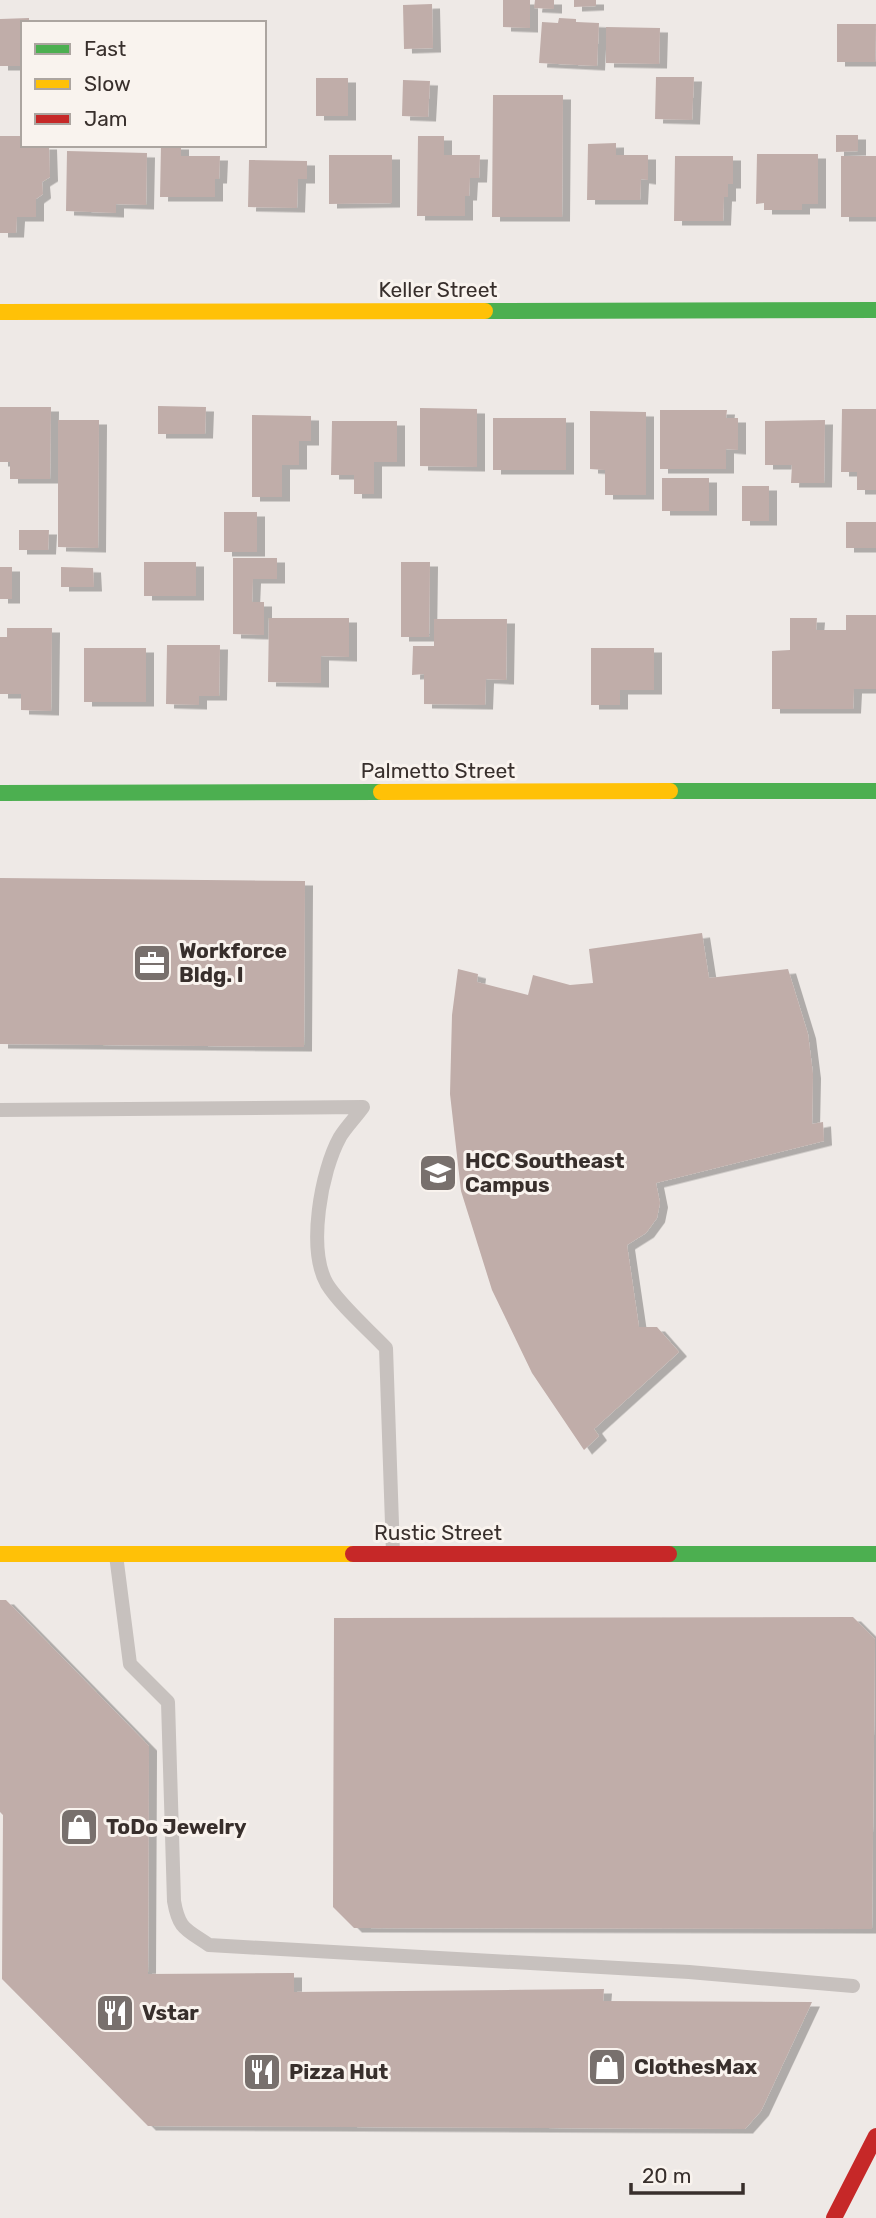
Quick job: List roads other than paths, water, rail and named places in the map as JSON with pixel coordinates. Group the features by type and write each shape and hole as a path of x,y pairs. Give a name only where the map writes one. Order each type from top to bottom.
{"street":[{"name":"Keller Street","path":"0,312 876,310"},
{"name":"Palmetto Street","path":"0,793 876,791"},
{"name":"Rustic Street","path":"0,1554 876,1554"},
{"path":"835,2218 876,2136"},
{"path":"835,2218 868,2184"}],"lane":[{"path":"0,1110 363,1107 341,1137 329,1165 318,1210 318,1249 327,1283 386,1348 393,1554"},
{"path":"116,1554 130,1664 168,1702 174,1901 178,1921 209,1945 689,1972 853,1986"}],"place":[{"name":"Workforce Bldg. I","path":"152,963"},
{"name":"HCC Southeast Campus","path":"438,1173"},
{"name":"ToDo Jewelry","path":"79,1827"},
{"name":"Vstar","path":"115,2013"},
{"name":"ClothesMax","path":"607,2067"},
{"name":"Pizza Hut","path":"262,2072"}]}
